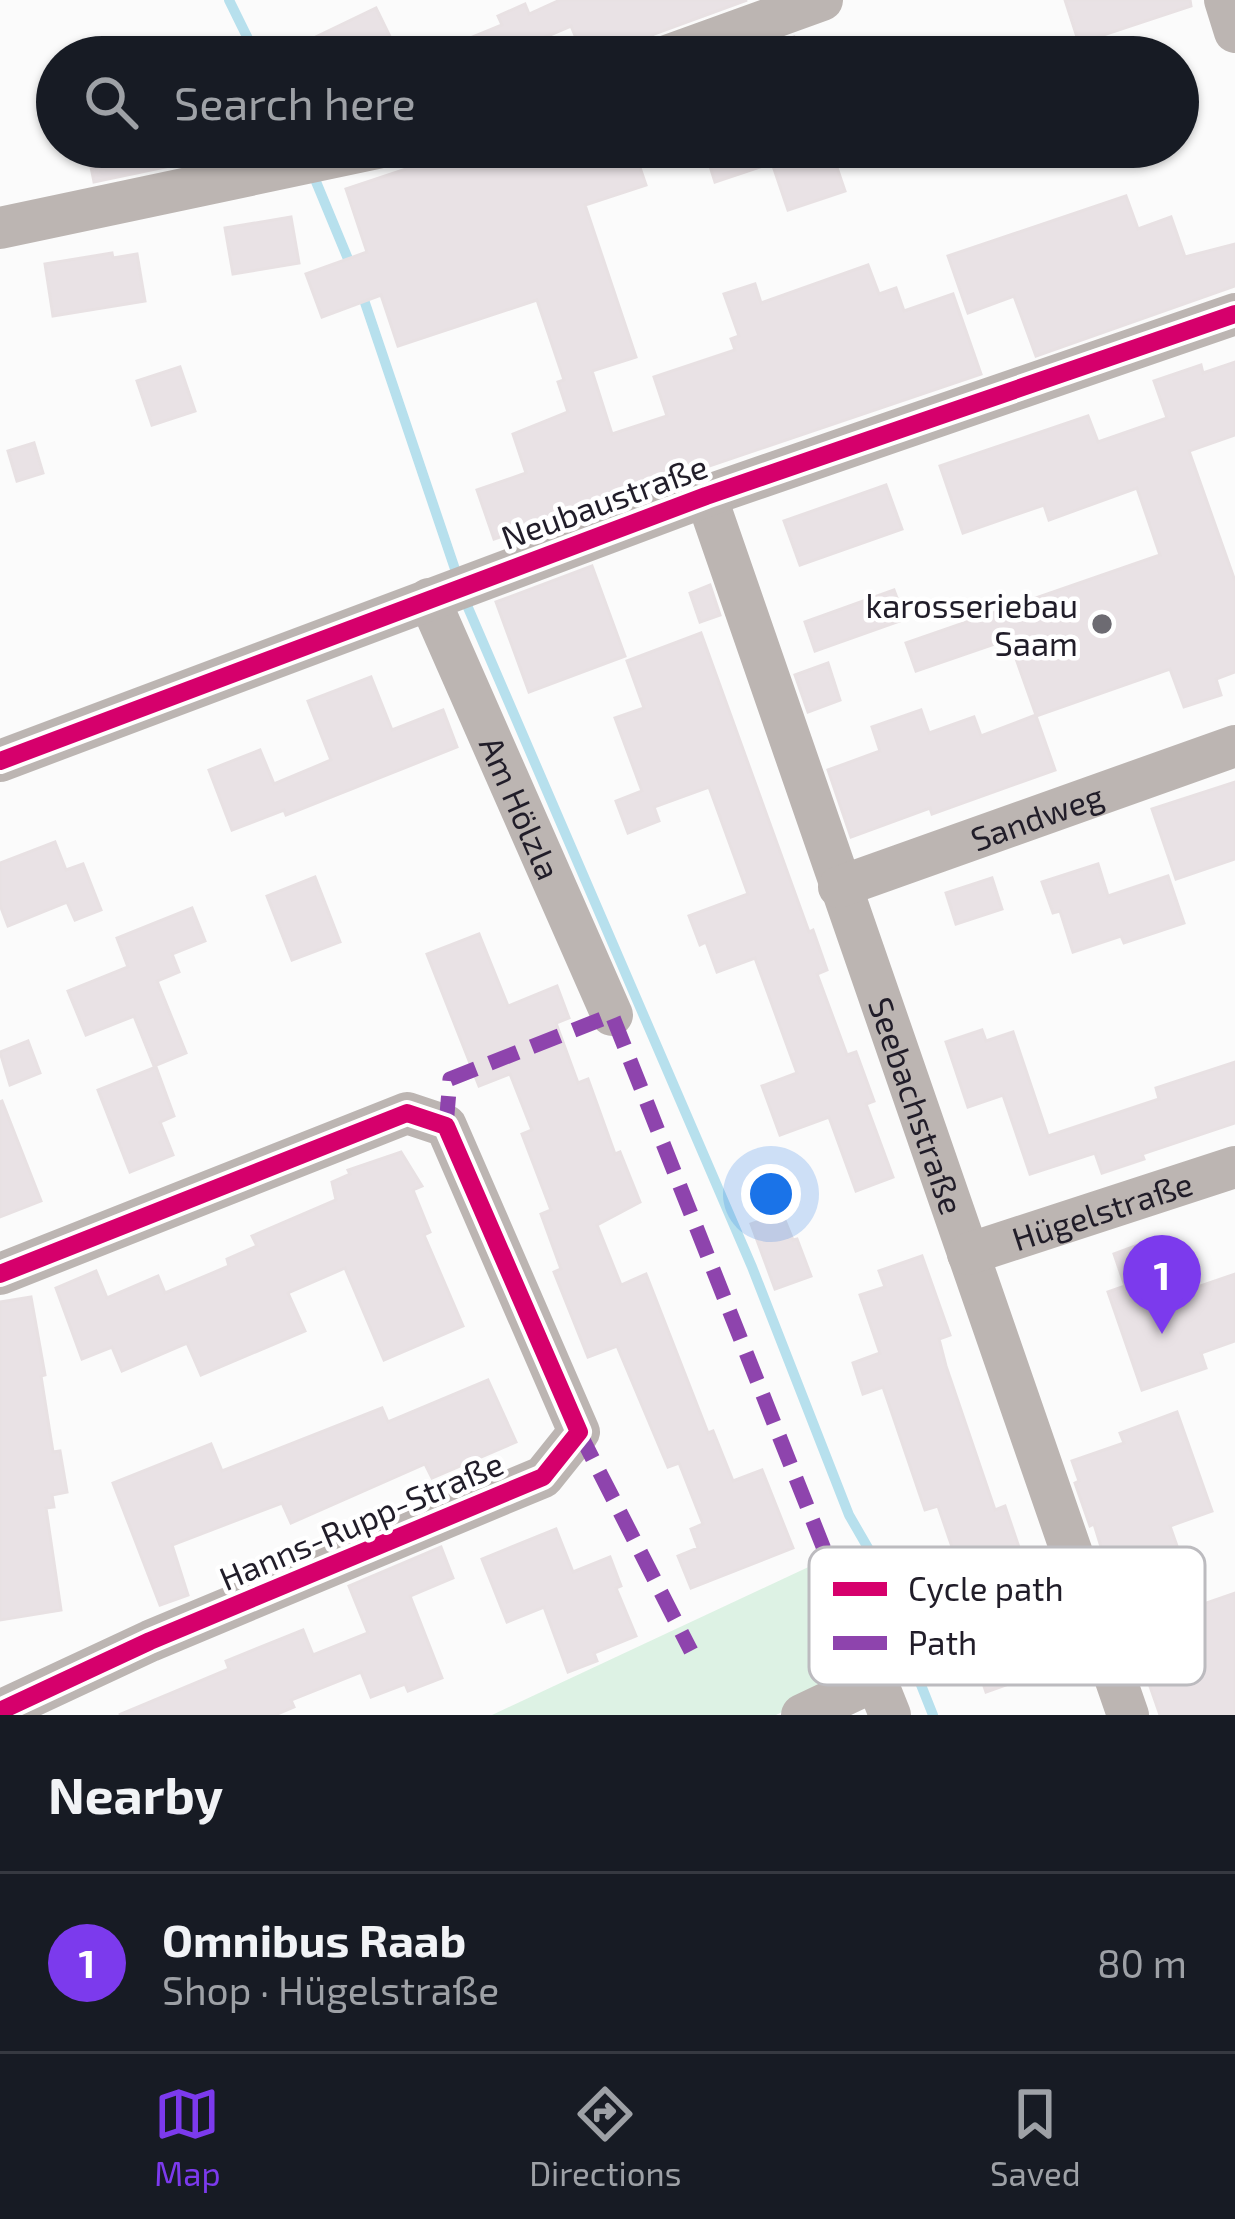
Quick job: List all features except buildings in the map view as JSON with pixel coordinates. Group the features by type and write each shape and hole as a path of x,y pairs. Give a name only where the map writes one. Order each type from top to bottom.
{"street":[{"path":"722,36 822,0"},
{"path":"1225,0 1235,32"},
{"path":"0,228 285,168"},
{"name":"Neubaustraße","path":"0,761 706,496 1235,314"},
{"name":"Seebachstraße","path":"706,496 1070,1547"},
{"name":"Am Hölzla","path":"430,598 612,1015"},
{"name":"Sandweg","path":"839,886 1235,746"},
{"name":"Hanns-Rupp-Straße","path":"0,1274 407,1113 446,1126 579,1432 543,1477 150,1641 0,1712"},
{"name":"Hügelstraße","path":"968,1254 1235,1167"},
{"name":"Seebachstraße","path":"1118,1685 1128,1715"},
{"path":"802,1715 883,1698"}],"green space":[{"path":"809,1567 809,1685 839,1685 776,1715 492,1715"}],"waterway":[{"path":"229,0 247,36"},
{"path":"312,172 353,271"},
{"path":"360,288 458,578"},
{"path":"463,596 752,1267 849,1515 867,1547"},
{"path":"921,1685 933,1715"}],"marked path":[{"path":"446,1126 450,1079 612,1015 823,1547"},
{"path":"579,1432 691,1651"}],"cycle path":[{"path":"0,761 706,496 1235,314"},
{"path":"0,1274 407,1113 446,1126 579,1432 543,1477 150,1641 0,1711"}],"place":[{"name":"karosseriebau Saam","path":"1102,624"},
{"name":"Omnibus Raab","path":"1162,1334"}]}
